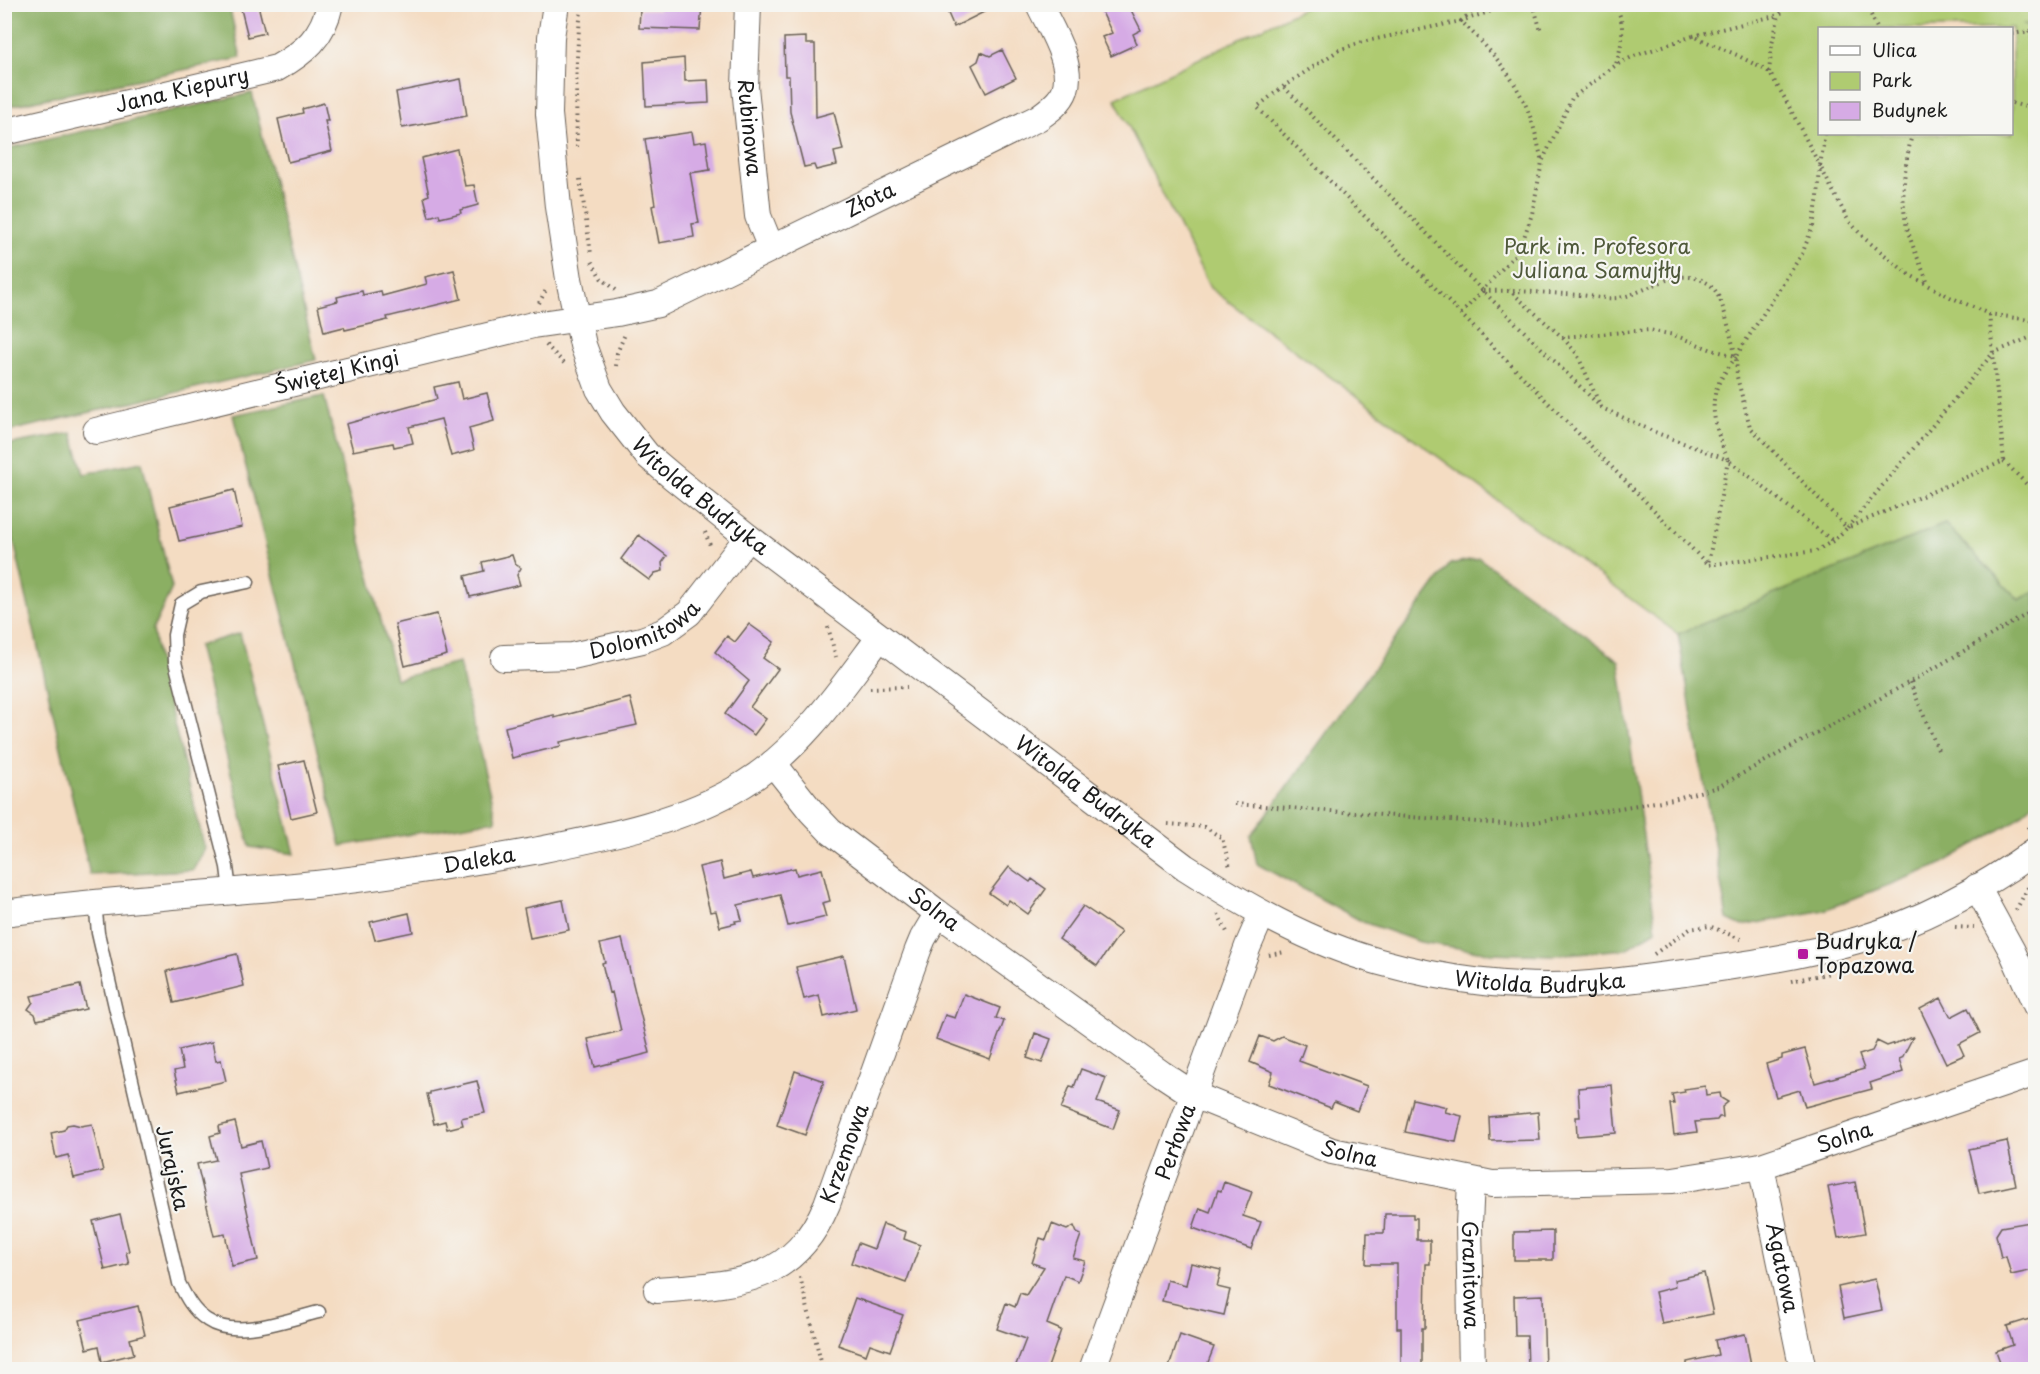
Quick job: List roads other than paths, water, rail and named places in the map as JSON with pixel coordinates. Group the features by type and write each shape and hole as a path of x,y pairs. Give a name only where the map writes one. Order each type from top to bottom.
{"street":[{"name":"Jana Kiepury","path":"4,132 277,68 298,56 313,41 324,25 330,4"},
{"name":"Witolda Budryka","path":"556,4 551,37 549,114 558,207 569,279 588,362 599,389 635,441 659,467 880,637 1185,867 1262,915 1344,950 1377,962 1410,970 1536,986 1575,986 1704,970 1803,954 1860,939 1909,921 1977,887 2028,842"},
{"name":"Rubinowa","path":"748,4 745,87 758,216 771,248"},
{"name":"Złota","path":"578,319 658,304 1038,118 1050,109 1064,92 1067,72 1065,62 1039,4"},
{"name":"Świętej Kingi","path":"96,431 533,325 578,319"},
{"name":"Dolomitowa","path":"504,658 572,656 642,640 663,632 689,613 748,537"},
{"name":"Daleka","path":"4,913 95,902 316,884 389,874 567,844 651,824 721,798 746,784 773,763 814,723 880,637"},
{"name":"Solna","path":"773,763 830,831 938,913 1194,1095 1332,1151 1492,1184 1673,1180 1761,1166 2036,1073"},
{"path":"1977,887 2012,951 2036,1005"},
{"name":"Krzemowa","path":"657,1290 712,1286 743,1280 775,1268 794,1256 806,1243 824,1211 918,950 938,913"},
{"name":"Perłowa","path":"1092,1370 1248,946 1262,915"},
{"name":"Agatowa","path":"1761,1166 1803,1370"},
{"name":"Granitowa","path":"1471,1181 1469,1225 1472,1370"}],"lane":[{"path":"231,891 176,662 174,635 181,604 201,592 248,582"},
{"name":"Jurajska","path":"95,902 98,933 179,1283 196,1311 208,1321 224,1326 258,1327 319,1312"}],"place":[{"name":"Budryka / Topazowa","path":"1803,954"}],"park label":[{"name":"Park im. Profesora Juliana Samujłły","path":"1597,259"}]}
